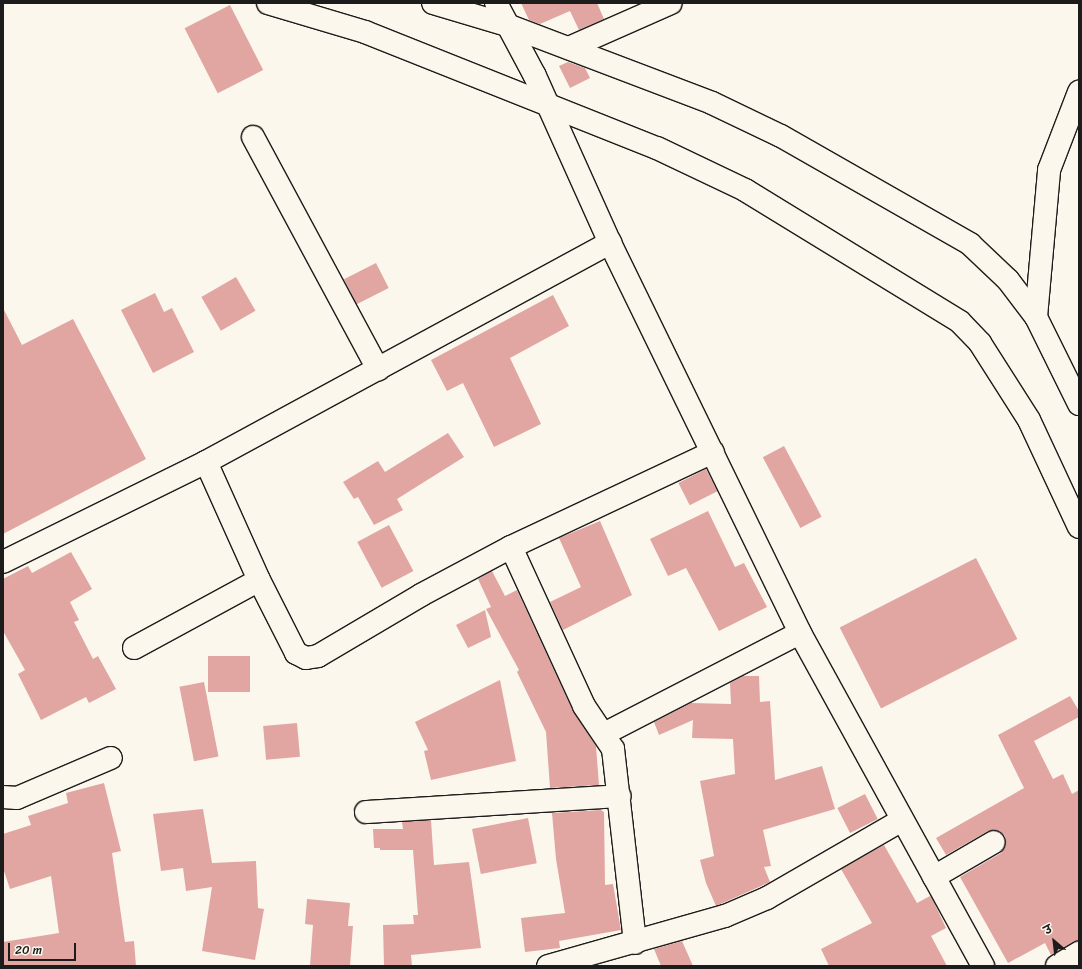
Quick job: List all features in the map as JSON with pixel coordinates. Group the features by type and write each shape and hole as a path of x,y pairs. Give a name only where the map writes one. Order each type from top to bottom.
{"street":[{"path":"268,3 365,32 546,102 658,148 745,190 960,322 980,343 1029,420 1079,527"},
{"path":"433,3 507,25 712,102 780,136 970,244 1008,280 1036,317 1079,404"},
{"path":"496,3 546,102 610,243 800,633 984,966"},
{"path":"569,48 671,3"},
{"path":"1036,317 1049,170 1079,92"},
{"path":"253,137 378,369"},
{"path":"4,558 206,462 610,243"},
{"path":"206,462 259,580 296,653 306,658 318,656 421,595 511,547 713,452"},
{"path":"511,547 584,706 613,749 635,943"},
{"path":"134,648 259,580"},
{"path":"604,734 800,633"},
{"path":"3,797 17,798 112,758"},
{"path":"366,812 619,796"},
{"path":"548,966 635,943 725,916 767,898 902,820"},
{"path":"934,877 994,842"},
{"path":"1057,966 1079,953"}],"building":[{"path":"521,3 597,3 604,19 579,30 570,11 540,24 529,20"},
{"path":"230,5 263,70 218,93 185,28"},
{"path":"568,62 585,68 590,78 570,88 559,66"},
{"path":"376,263 389,288 357,304 344,279"},
{"path":"236,277 256,311 221,331 201,297"},
{"path":"155,293 164,312 172,308 194,352 153,373 121,310"},
{"path":"553,295 569,326 510,358 541,424 494,447 463,383 447,391 431,360"},
{"path":"3,308 22,345 73,319 146,459 3,534"},
{"path":"448,433 464,457 397,499 403,510 374,525 358,497 354,499 343,482 378,461 385,472"},
{"path":"784,446 822,517 800,528 763,457"},
{"path":"706,469 717,491 690,505 678,483"},
{"path":"708,511 735,567 744,563 767,607 719,631 686,568 668,576 650,539"},
{"path":"600,521 632,595 563,630 550,602 581,587 559,538"},
{"path":"389,525 413,571 382,588 357,542"},
{"path":"71,552 92,589 70,602 79,620 74,622 93,659 98,656 116,689 89,703 86,697 41,720 18,674 25,670 3,631 3,579 28,566 32,573"},
{"path":"976,558 1017,639 881,709 840,627"},
{"path":"492,571 505,596 517,590 573,711 596,746 599,785 550,788 546,732 517,672 519,670 486,609 491,607 478,579"},
{"path":"485,610 491,637 468,648 456,625"},
{"path":"208,656 250,656 250,692 208,692"},
{"path":"743,676 759,676 760,702 770,701 775,780 822,766 835,809 763,830 771,866 764,867 770,882 716,906 706,883 700,860 714,856 700,781 735,774 733,739 692,738 693,720 659,735 654,722 691,703 731,704 730,683"},
{"path":"500,680 516,761 431,780 424,751 428,750 415,722"},
{"path":"204,682 219,757 194,761 179,687"},
{"path":"1070,696 1079,711 1079,717 1034,741 1053,779 1063,774 1072,794 1079,790 1079,941 1051,955 1045,943 1008,963 960,877 1001,853 1006,842 1005,836 1000,831 988,831 946,855 936,838 1024,788 998,735"},
{"path":"297,723 300,757 266,760 263,726"},
{"path":"104,783 121,851 112,853 125,942 134,941 136,966 3,966 3,942 59,933 51,876 10,889 3,868 3,834 31,825 28,816 68,803 66,793"},
{"path":"865,794 878,819 850,833 837,808"},
{"path":"203,809 212,863 256,861 258,908 264,909 255,960 202,951 212,887 186,891 183,868 161,871 153,814"},
{"path":"601,810 604,812 605,885 613,884 621,930 559,941 560,948 525,952 521,918 565,913 556,859 552,813"},
{"path":"528,818 537,863 481,874 472,829"},
{"path":"431,820 434,865 469,862 481,948 411,955 412,966 384,966 383,925 414,924 413,915 418,915 413,850 380,850 380,848 374,848 373,829 403,829 402,822"},
{"path":"884,845 917,903 930,896 932,898 946,928 931,936 947,966 829,966 821,949 872,923 841,869"},
{"path":"307,899 350,903 348,926 353,926 350,966 310,966 313,925 305,924"},
{"path":"682,941 693,966 661,966 654,949"}]}
